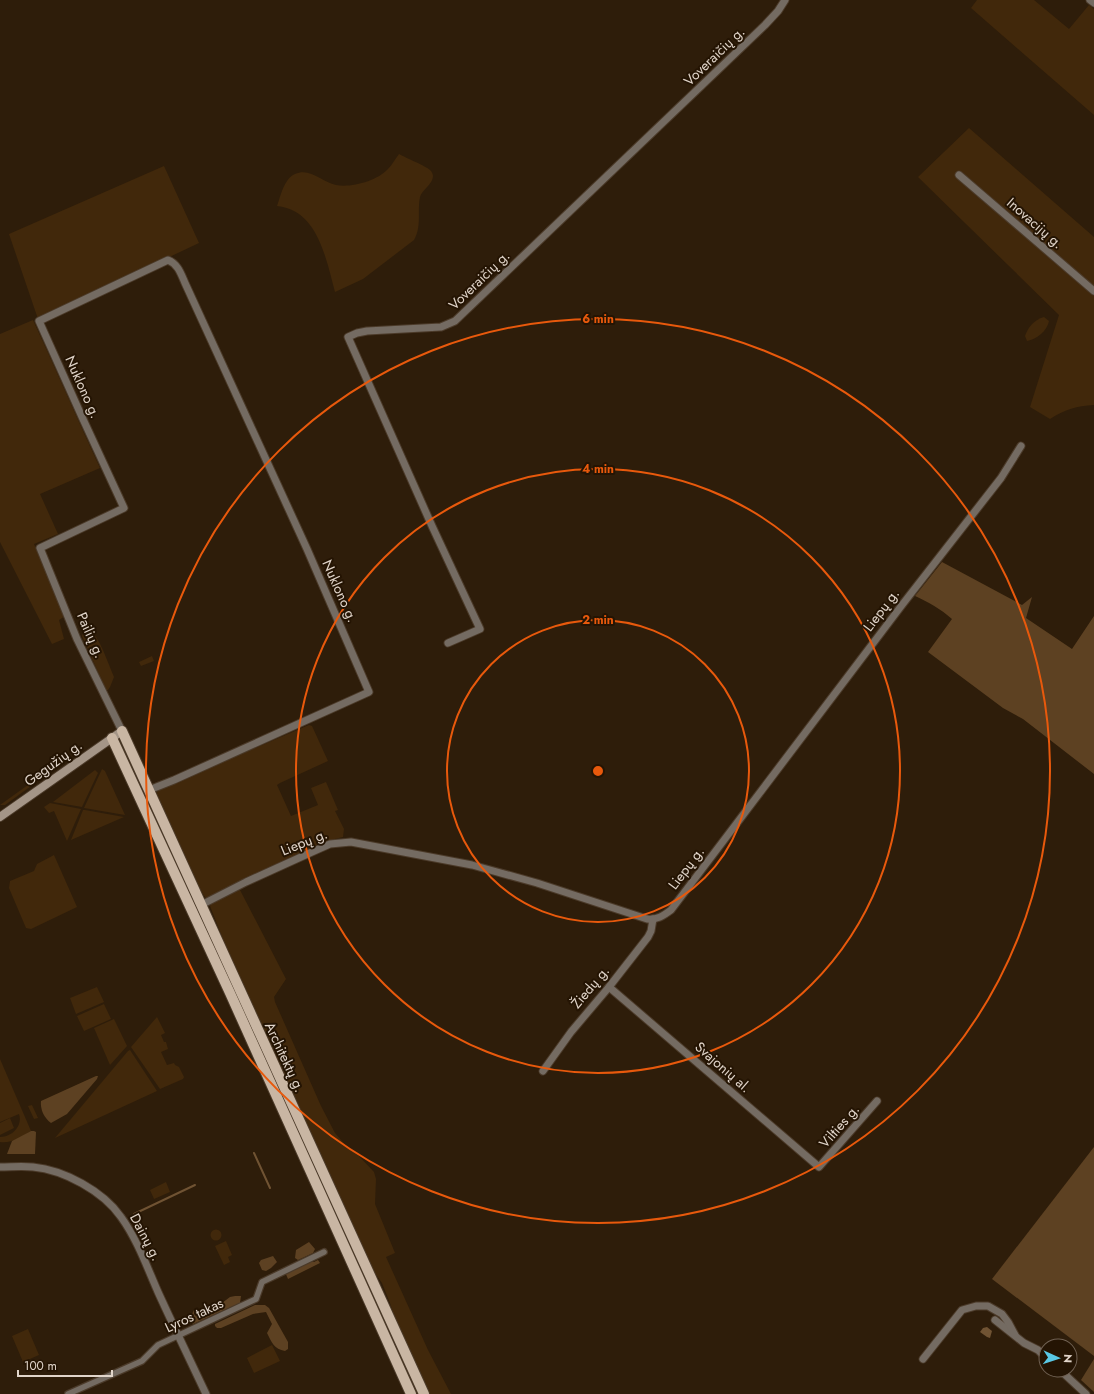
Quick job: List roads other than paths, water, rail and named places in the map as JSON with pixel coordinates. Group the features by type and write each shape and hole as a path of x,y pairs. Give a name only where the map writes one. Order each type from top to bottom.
{"main road":[{"name":"Architektų g.","path":"122,731 201,905 241,1005 411,1394"},
{"name":"Gegužių g.","path":"0,817 122,731"},
{"name":"Architektų g.","path":"112,738 241,1005 424,1394"}],"street":[{"name":"Voveraičių g.","path":"448,643 480,629 432,526 348,337 367,331 441,327 455,321 765,25 778,11 785,0"},
{"path":"1090,0 1094,3"},
{"name":"Inovacijų g.","path":"959,175 1094,291"},
{"name":"Nuklono g.","path":"40,548 124,508 39,321 168,260 173,262 185,283 307,549 369,692 149,790"},
{"name":"Liepų g.","path":"201,905 246,882 330,844 351,842 472,865 537,883 652,920 662,917 671,910 906,598 1001,478 1021,446"},
{"name":"Pailių g.","path":"40,548 77,639 122,731"},
{"name":"Žiedų g.","path":"543,1071 555,1052 648,937 651,931 652,920"},
{"name":"Svajonių al.","path":"609,986 819,1167"},
{"name":"Vilties g.","path":"819,1167 877,1101"},
{"name":"Dainų g.","path":"0,1168 34,1167 69,1176 108,1202 120,1216 132,1237 206,1394"},
{"name":"Lyros takas","path":"68,1394 142,1361 158,1345 256,1299 262,1282 324,1252"},
{"path":"923,1359 962,1310 976,1306 988,1306 1002,1314 1015,1335"},
{"path":"995,1320 1024,1343 1038,1350"},
{"path":"1069,1378 1086,1394"}],"waterway":[{"path":"254,1153 270,1188"},
{"path":"134,1214 195,1185"}]}
